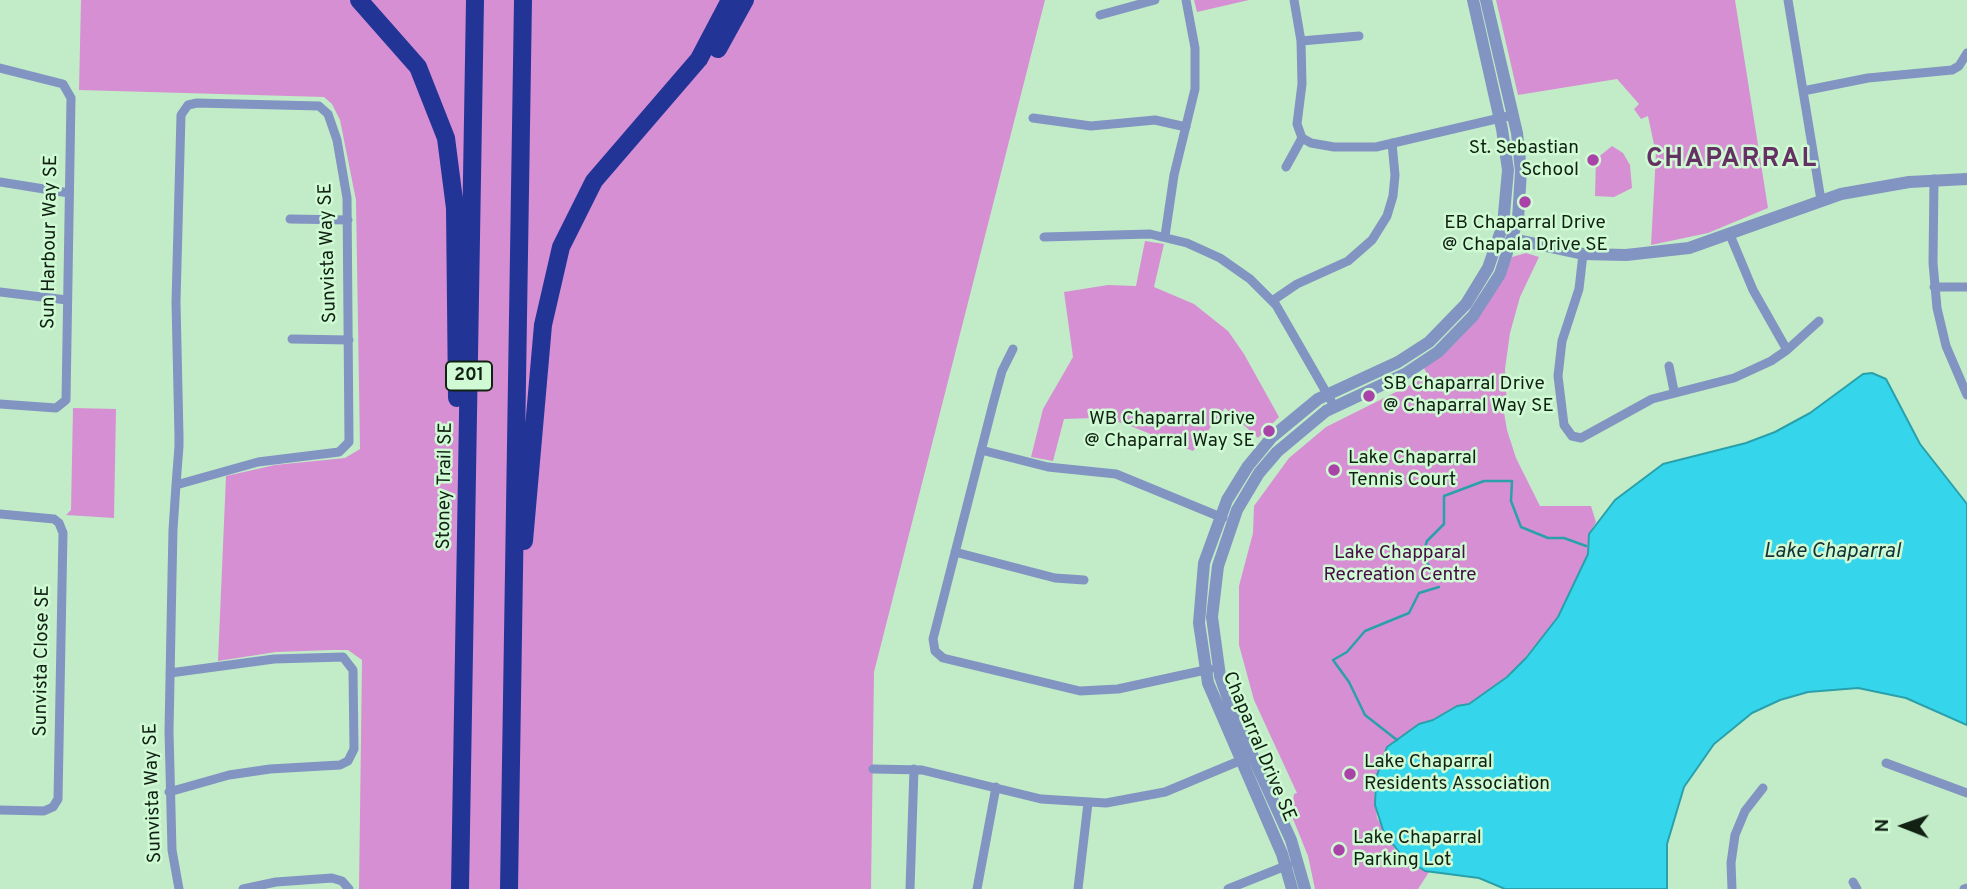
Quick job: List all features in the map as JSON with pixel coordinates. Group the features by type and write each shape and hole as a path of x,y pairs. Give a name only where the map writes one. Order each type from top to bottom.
{"highway":[{"path":"359,0 418,67"},
{"path":"370,0 392,26 418,67 443,129 454,195 463,751"},
{"name":"Stoney Trail SE","path":"460,889 475,0"},
{"name":"201","path":"509,889 523,0"},
{"path":"511,691 548,296 567,230 600,173 699,59 730,0"},
{"path":"600,173 702,71 724,41 745,0"}],"street":[{"path":"1100,15 1155,0"},
{"path":"1165,236 1174,175 1193,100 1196,62 1186,0"},
{"path":"1294,0 1301,41 1297,124 1302,138 1311,143 1348,148 1392,143 1506,117"},
{"name":"Chaparral Drive SE","path":"1305,889 1246,758 1229,702 1212,669 1199,632 1200,589 1208,547 1219,516 1242,474 1266,443 1302,410 1327,394 1407,357 1443,330 1476,289 1519,211 1521,171 1473,0"},
{"name":"Chaparral Drive SE","path":"1486,0 1506,117"},
{"path":"1788,0 1821,200"},
{"path":"1301,41 1359,36"},
{"path":"1803,91 1868,78 1952,70 1961,64 1967,54"},
{"name":"Sun Harbour Way SE","path":"0,68 59,82 69,90 64,402 56,408 36,409 0,404"},
{"name":"Sunvista Way SE","path":"176,485 258,462 344,449 351,438 348,220 341,160 330,119 322,108 197,103 183,111 176,302 179,436 176,485 170,673 169,792 172,850 179,889"},
{"path":"1033,118 1091,126 1155,120 1186,127"},
{"path":"1286,167 1302,138"},
{"path":"1272,301 1297,284 1348,261 1373,240 1387,216 1393,196 1395,175 1392,143"},
{"path":"1506,237 1583,254 1626,255 1689,248 1821,200 1868,187 1967,179"},
{"path":"1934,180 1934,287 1946,346 1967,395"},
{"path":"0,182 69,193"},
{"path":"290,219 348,220"},
{"path":"1044,237 1121,233 1165,236 1220,258 1250,279 1272,301 1290,327 1334,406"},
{"path":"1730,235 1753,290 1787,350"},
{"name":"Chaparral Drive SE","path":"1212,669 1213,597 1219,558 1232,521 1247,491 1271,458 1296,433 1334,406 1415,369 1453,339 1490,292 1506,237"},
{"path":"1583,254 1579,289 1563,335 1558,361 1559,398 1567,430 1572,436 1583,438 1628,410 1674,391 1734,378 1771,361 1819,321"},
{"path":"1934,287 1967,287"},
{"path":"0,292 67,300"},
{"path":"292,339 349,340"},
{"path":"1013,349 1002,371 981,450 933,639 934,651 939,656 1045,685 1089,692 1118,689 1212,669"},
{"path":"1669,366 1674,391"},
{"path":"981,450 1042,466 1116,474 1232,521"},
{"name":"Sunvista Close SE","path":"0,514 54,519 61,526 63,533 58,799 53,807 44,811 0,810"},
{"path":"955,552 1055,578 1084,580"},
{"path":"169,792 229,775 271,769 340,765 348,761 354,749 354,670 343,657 274,659 170,673"},
{"path":"873,769 914,769 1041,799 1088,803 1124,802 1155,795 1246,758"},
{"path":"1886,763 1967,793"},
{"path":"910,889 914,769"},
{"path":"977,889 996,787"},
{"path":"1732,889 1732,853 1737,831 1745,811 1763,788"},
{"path":"1078,889 1088,803"},
{"path":"1228,889 1293,864"},
{"name":"Chaparral Drive SE","path":"1292,889 1293,864"},
{"path":"243,889 276,882 332,878 342,881 349,889"}],"green space":[{"path":"81,0 1045,0 874,672 871,889 359,889 362,660 348,650 332,650 276,652 218,661 226,476 275,465 345,458 360,449 356,200 340,120 332,104 324,97 79,90"},
{"path":"1194,0 1249,0 1197,12"},
{"path":"1496,0 1735,0 1768,208 1708,233 1651,245 1656,154 1648,116 1641,119 1634,109 1639,104 1617,79 1518,95"},
{"path":"1612,146 1623,153 1630,165 1632,188 1614,197 1595,196 1596,159"},
{"path":"1145,241 1164,244 1154,287 1194,304 1228,331 1279,417 1258,438 1225,408 1193,451 1123,423 1094,418 1064,419 1053,461 1031,457 1043,409 1073,357 1064,292 1108,285 1136,286"},
{"name":"Lake Chapparal Recreation Centre","path":"1526,253 1539,257 1520,297 1510,333 1505,369 1507,408 1503,407 1507,430 1516,458 1540,506 1591,506 1596,522 1589,534 1588,554 1558,617 1515,670 1469,704 1457,706 1414,727 1385,751 1374,792 1377,818 1395,849 1419,868 1429,872 1418,889 1315,889 1308,856 1291,814 1294,794 1297,793 1254,700 1239,645 1239,586 1253,533 1254,506 1289,458 1326,427 1428,376 1424,368 1453,345 1476,320 1498,287 1512,257"},
{"path":"73,408 116,409 114,518 66,515 71,510"}],"water":[{"name":"Lake Chaparral","path":"1872,373 1886,379 1920,444 1967,504 1967,725 1906,698 1858,688 1808,692 1780,700 1752,713 1714,744 1684,787 1667,844 1667,889 1505,889 1479,878 1425,871 1403,857 1384,833 1375,805 1376,778 1387,747 1419,724 1433,720 1457,706 1469,704 1507,677 1526,658 1558,617 1588,554 1589,534 1615,500 1663,464 1746,443 1775,432 1810,413 1863,374"}],"waterway":[{"path":"1439,579 1422,556 1427,541 1444,524 1444,496 1484,481 1512,481 1511,501 1521,527 1548,538 1564,538 1586,546"},
{"path":"1397,740 1365,715 1349,682 1333,660 1347,652 1365,631 1409,613 1419,593 1439,587"}],"place":[{"name":"St. Sebastian School","path":"1593,160"},
{"name":"EB Chaparral Drive @ Chapala Drive SE","path":"1525,202"},
{"name":"SB Chaparral Drive @ Chaparral Way SE","path":"1369,396"},
{"name":"WB Chaparral Drive @ Chaparral Way SE","path":"1269,431"},
{"name":"Lake Chaparral Tennis Court","path":"1334,470"},
{"name":"Lake Chaparral Residents Association","path":"1350,774"},
{"name":"Lake Chaparral Parking Lot","path":"1339,850"}],"district":[{"name":"CHAPARRAL","path":"1732,161"}]}
